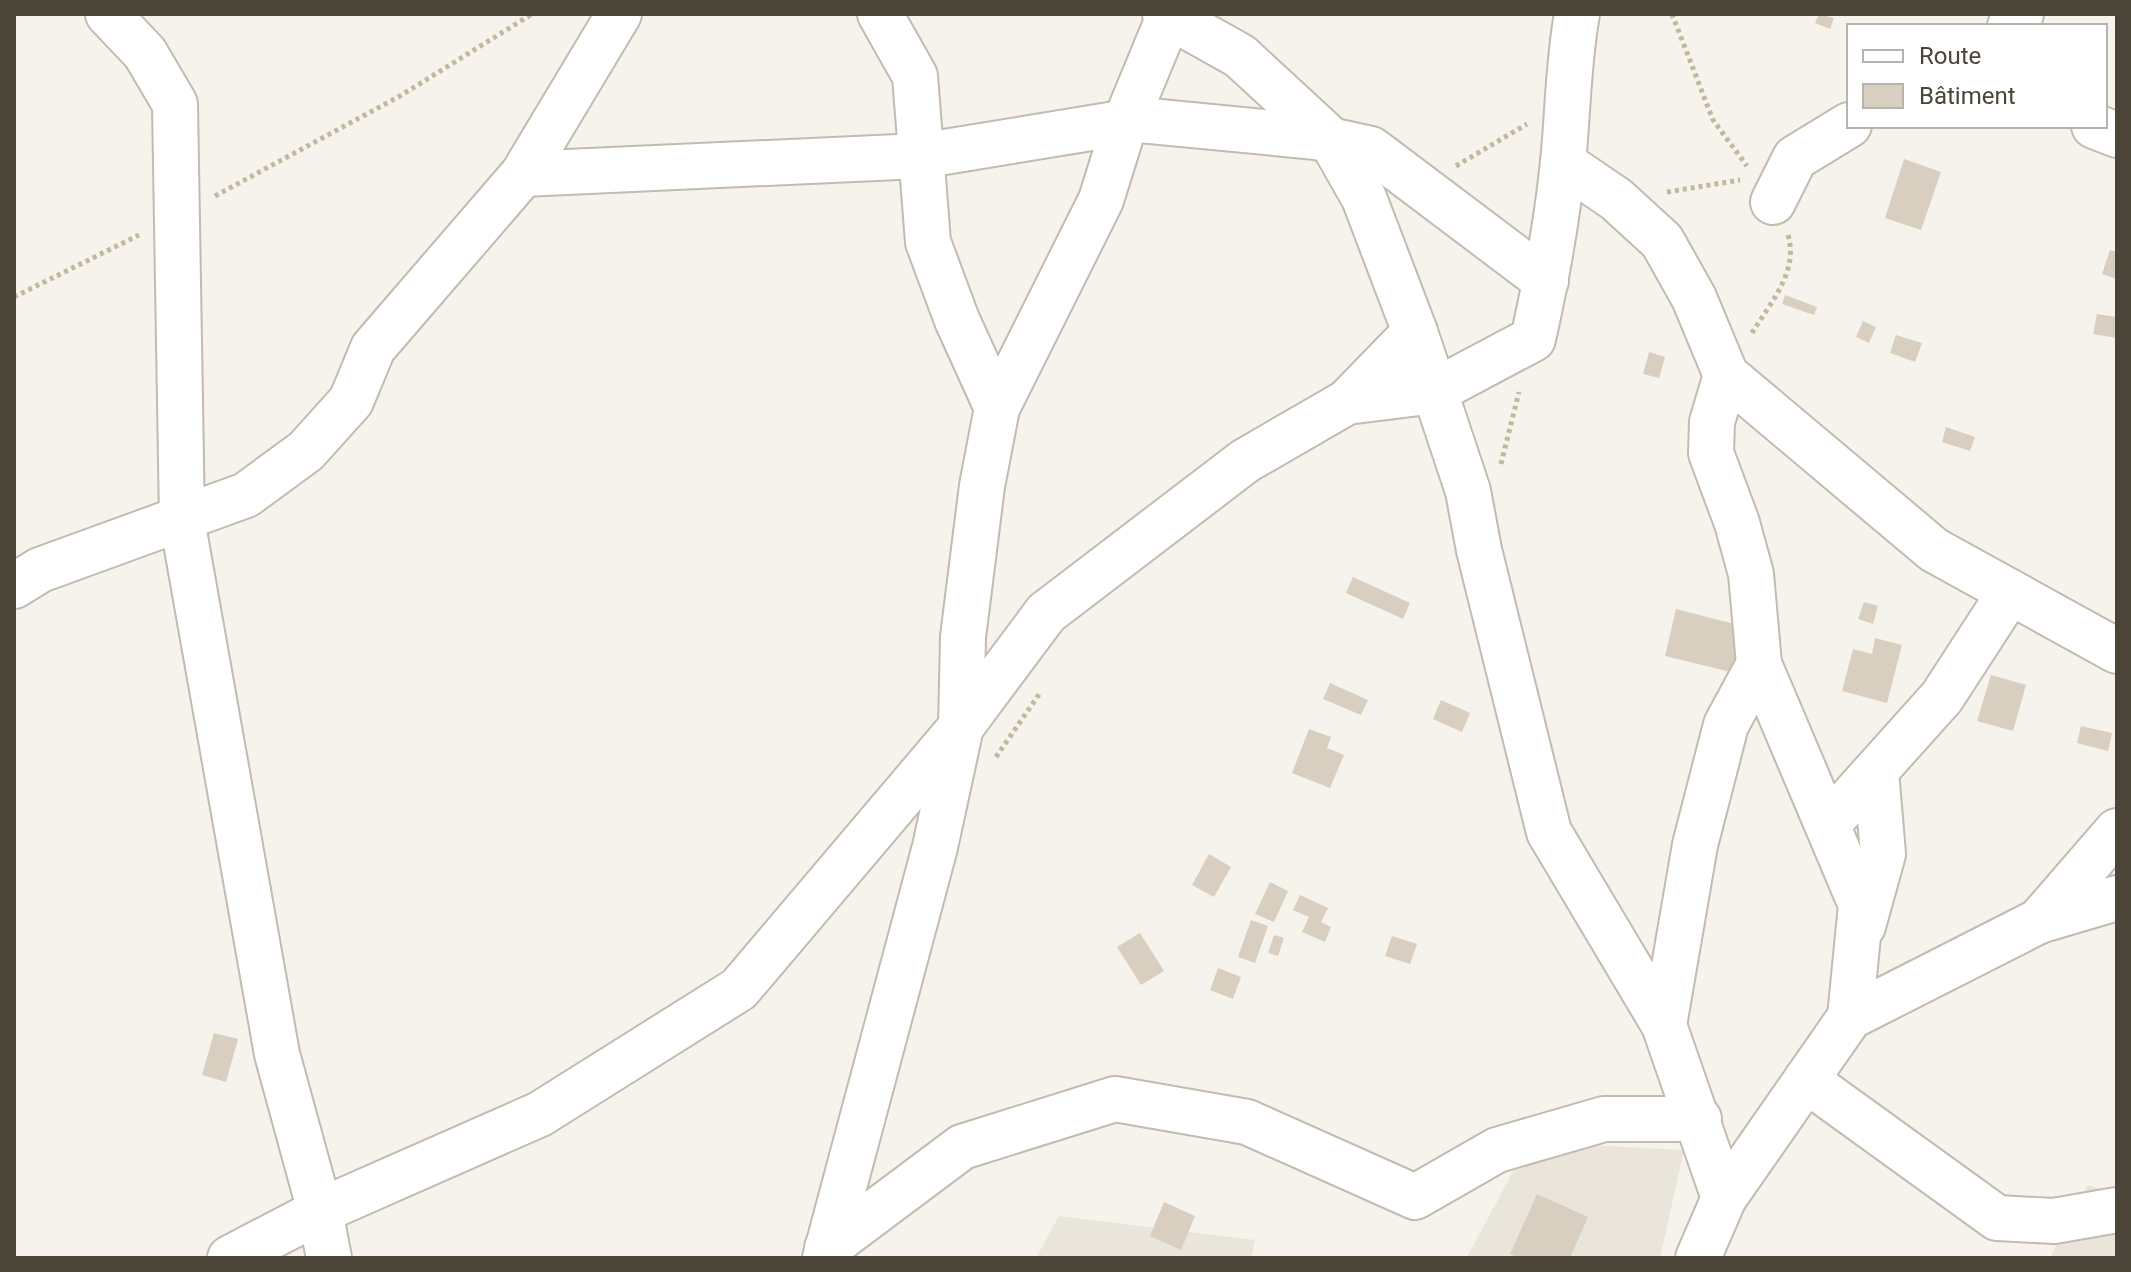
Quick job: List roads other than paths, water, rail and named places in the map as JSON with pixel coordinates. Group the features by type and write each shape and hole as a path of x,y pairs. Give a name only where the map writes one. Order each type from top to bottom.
{"street":[{"path":"108,14 145,53 175,104 174,218 182,520 277,1054 320,1211 329,1258"},
{"path":"14,586 40,570 246,495 306,451 351,401 373,348 523,174 619,14"},
{"path":"880,14 915,76 928,242 957,320 997,408"},
{"path":"1347,402 1435,391 1533,339 1546,281 1563,163 1577,14"},
{"path":"826,1253 935,847 961,727 963,637 982,486 997,408 1101,200 1125,123 1168,15 1240,56 1331,140 1364,198 1415,332 1468,491 1479,550 1549,832 1664,1025 1724,1198"},
{"path":"523,174 920,156 1140,120 1331,140 1371,149 1546,281"},
{"path":"1764,190 1795,158 1847,126"},
{"path":"1563,163 1616,199 1662,241 1694,298 1726,375 1934,550 2117,651"},
{"path":"230,1258 320,1211 540,1114 739,989 961,727 1046,613 1245,461 1347,402 1415,332"},
{"path":"1726,375 1712,422 1711,453 1737,523 1751,574 1759,664 1829,823 1861,905 1850,1017"},
{"path":"1829,823 1942,697 2010,592"},
{"path":"1664,1025 1695,845 1714,770 1726,725 1759,664"},
{"path":"1857,948 1883,854 1876,771"},
{"path":"2039,921 2117,831"},
{"path":"1698,1258 1724,1198 1850,1017 2039,921 2117,898"},
{"path":"1806,1080 1997,1218 2025,1244 2027,1258"},
{"path":"826,1253 962,1147 1115,1099 1247,1122 1415,1197 1497,1150 1604,1119 1699,1119"},
{"path":"1997,1218 2054,1221 2117,1210"}]}
